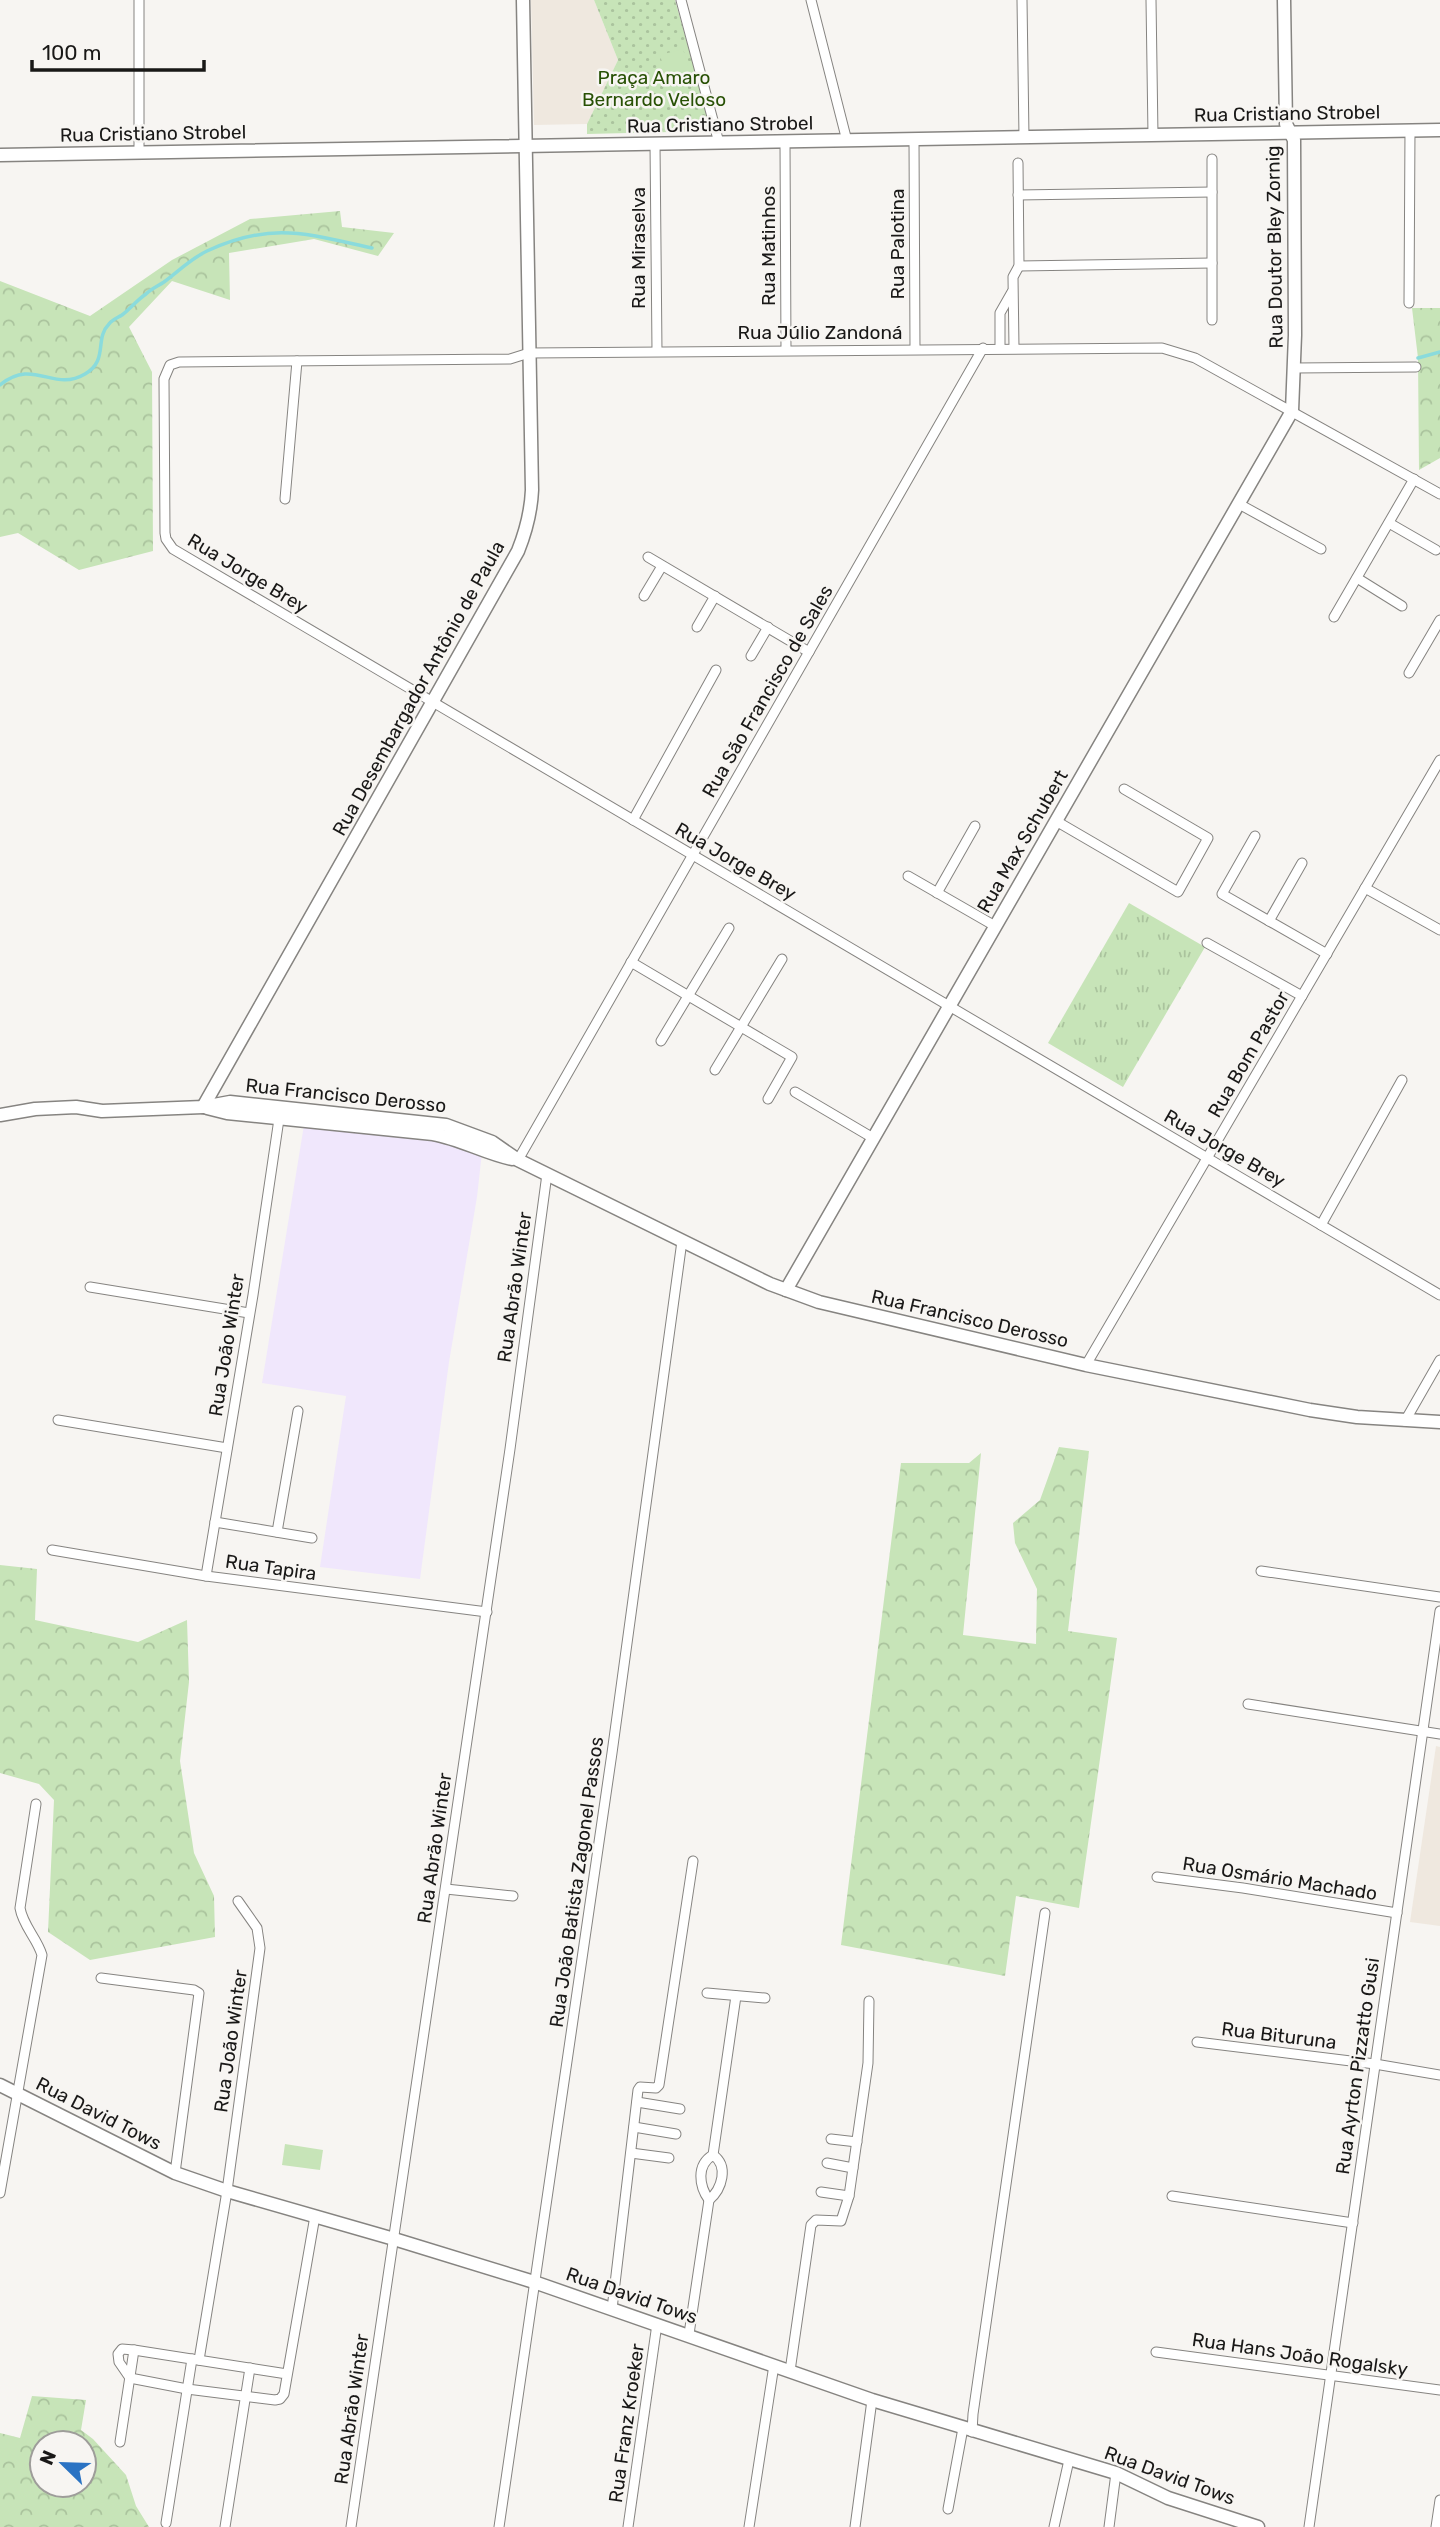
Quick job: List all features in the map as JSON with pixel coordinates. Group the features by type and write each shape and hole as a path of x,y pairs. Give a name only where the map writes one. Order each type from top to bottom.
{"main road":[{"name":"Rua Desembargador Antônio de Paula","path":"203,1107 524,537 531,498 523,0"},
{"name":"Rua Doutor Bley Zornig","path":"1284,0 1286,124 1294,140 1292,411"},
{"name":"Rua Cristiano Strobel","path":"0,155 1440,130"},
{"name":"Rua Max Schubert","path":"786,1290 1292,411"},
{"name":"Rua Francisco Derosso","path":"0,1115 34,1109 76,1107 102,1111 203,1107 230,1102 446,1125 481,1136 518,1160 786,1290 835,1306 1086,1365 1337,1415 1440,1422"},
{"name":"Rua Francisco Derosso","path":"203,1107 227,1113 433,1134 518,1160"},
{"name":"Rua David Tows","path":"0,2085 176,2174 534,2282 872,2400 1116,2473 1168,2498 1258,2527"}],"street":[{"path":"139,0 139,153"},
{"path":"681,0 719,143"},
{"path":"811,0 847,141"},
{"path":"1022,0 1024,137"},
{"path":"1151,0 1153,135"},
{"path":"1409,130 1409,303"},
{"name":"Rua Palotina","path":"914,139 915,349"},
{"name":"Rua Matinhos","path":"785,142 786,350"},
{"name":"Rua Miraselva","path":"655,144 657,351"},
{"path":"1212,159 1212,320"},
{"path":"1014,348 1013,277 1019,266 1018,163"},
{"path":"1018,195 1212,192"},
{"path":"1019,266 1212,263"},
{"path":"1000,348 1000,313 1013,290"},
{"name":"Rua Júlio Zandoná","path":"167,369 178,362 510,359 529,352 1149,347 1172,350 1195,358 1440,494"},
{"name":"Rua São Francisco de Sales","path":"518,1160 983,348"},
{"path":"285,499 297,361"},
{"path":"1294,368 1416,367"},
{"name":"Rua Jorge Brey","path":"167,369 164,379 166,533 169,545 179,553 1440,1295"},
{"path":"1334,617 1414,479"},
{"path":"1239,504 1321,549"},
{"path":"1389,523 1436,550"},
{"path":"648,557 809,652"},
{"path":"645,596 662,566"},
{"path":"1357,578 1402,606"},
{"path":"698,627 715,596"},
{"path":"1409,673 1440,620"},
{"path":"751,656 768,627"},
{"path":"633,820 716,670"},
{"name":"Rua Bom Pastor","path":"1086,1365 1440,760"},
{"path":"1056,821 1178,892 1208,838 1124,789"},
{"path":"937,893 975,826"},
{"path":"1255,836 1222,894 1327,954"},
{"path":"1269,921 1302,863"},
{"path":"908,876 995,926"},
{"path":"1365,888 1440,930"},
{"path":"661,1041 729,928"},
{"path":"1208,943 1302,996"},
{"path":"715,1070 782,959"},
{"path":"631,962 792,1057 768,1099"},
{"path":"1321,1225 1402,1080"},
{"path":"795,1092 873,1138"},
{"name":"Rua João Winter","path":"206,1576 279,1119"},
{"name":"Rua Abrão Winter","path":"351,2527 487,1612 547,1174"},
{"name":"Rua João Batista Zagonel Passos","path":"499,2527 612,1753 682,1241"},
{"path":"90,1287 249,1313"},
{"path":"1405,1420 1440,1360"},
{"path":"277,1532 298,1411"},
{"path":"58,1420 227,1448"},
{"path":"215,1522 312,1538"},
{"name":"Rua Tapira","path":"52,1550 206,1576 487,1612"},
{"path":"1261,1571 1440,1597"},
{"name":"Rua Ayrton Pizzatto Gusi","path":"1309,2527 1440,1611"},
{"path":"1248,1704 1440,1734"},
{"path":"0,2193 43,1955 22,1920 20,1908 36,1804"},
{"path":"612,2309 637,2102 640,2087 656,2088 659,2085 693,1861"},
{"name":"Rua Osmário Machado","path":"1157,1877 1397,1913"},
{"path":"446,1889 513,1896"},
{"name":"Rua João Winter","path":"166,2524 187,2389 196,2360 227,2191 260,1948 257,1928 238,1901"},
{"path":"948,2508 973,2414 1045,1913"},
{"path":"101,1978 194,1990 199,1993 176,2174"},
{"path":"707,1993 765,1998"},
{"path":"713,2155 736,1996"},
{"path":"790,2371 811,2225 816,2220 841,2221 849,2196 868,2063 869,2001"},
{"name":"Rua Bituruna","path":"1197,2042 1376,2064 1440,2075"},
{"path":"637,2102 680,2109"},
{"path":"634,2127 676,2134"},
{"path":"831,2138 857,2142"},
{"path":"631,2153 669,2158"},
{"path":"709,2200 702,2190 702,2169 708,2157 713,2155"},
{"path":"689,2334 709,2200 716,2194 721,2180 722,2168 719,2159 713,2155"},
{"path":"827,2163 853,2168"},
{"path":"821,2192 849,2196"},
{"path":"1172,2196 1353,2223"},
{"path":"287,2374 134,2350 122,2349 118,2354 119,2362 130,2378 187,2389 280,2399 284,2394 315,2216"},
{"name":"Rua Franz Kroeker","path":"628,2527 657,2325"},
{"path":"120,2442 134,2350"},
{"name":"Rua Hans João Rogalsky","path":"1156,2352 1440,2390"},
{"path":"749,2527 774,2365"},
{"path":"225,2527 250,2368"},
{"path":"855,2527 872,2400"},
{"path":"1054,2527 1069,2460"},
{"path":"1110,2527 1116,2473"},
{"path":"1436,2527 1440,2500"}],"shaded area":[{"path":"531,0 594,0 618,60 587,124 534,125"},
{"path":"304,1125 439,1141 482,1152 449,1362 420,1579 320,1567 346,1396 262,1383"},
{"path":"1436,1746 1440,1747 1440,1926 1410,1922"}],"green space":[{"name":"Praça Amaro Bernardo Veloso","path":"594,0 675,0 712,131 587,134 587,124 618,60"},
{"path":"683,49 693,84 670,91 660,55"},
{"path":"340,211 342,227 394,233 378,256 314,239 229,253 230,300 172,281 129,327 152,372 153,551 79,570 18,533 0,537 0,281 90,316 172,260 250,219"},
{"path":"1412,308 1440,308 1440,458 1419,470 1418,358"},
{"path":"1129,903 1205,947 1123,1087 1048,1043"},
{"path":"1059,1447 1089,1451 1068,1631 1117,1638 1079,1908 1016,1896 1005,1976 841,1945 901,1463 969,1463 981,1453 963,1635 1036,1644 1037,1589 1015,1543 1013,1523 1040,1500"},
{"path":"0,1565 37,1569 35,1620 138,1642 187,1620 189,1682 180,1761 194,1853 214,1896 215,1937 90,1960 48,1932 54,1800 39,1784 0,1773"},
{"path":"285,2144 323,2150 320,2170 282,2165"},
{"path":"32,2396 86,2400 81,2429 28,2429 28,2499 98,2499 98,2444 126,2475 136,2506 149,2527 0,2527 0,2433 20,2438"}],"waterway":[{"path":"0,385 23,374 63,380 85,374 97,362 102,336 112,321 195,258 230,242 251,236 290,233 372,248"},
{"path":"1418,358 1440,352"}]}
